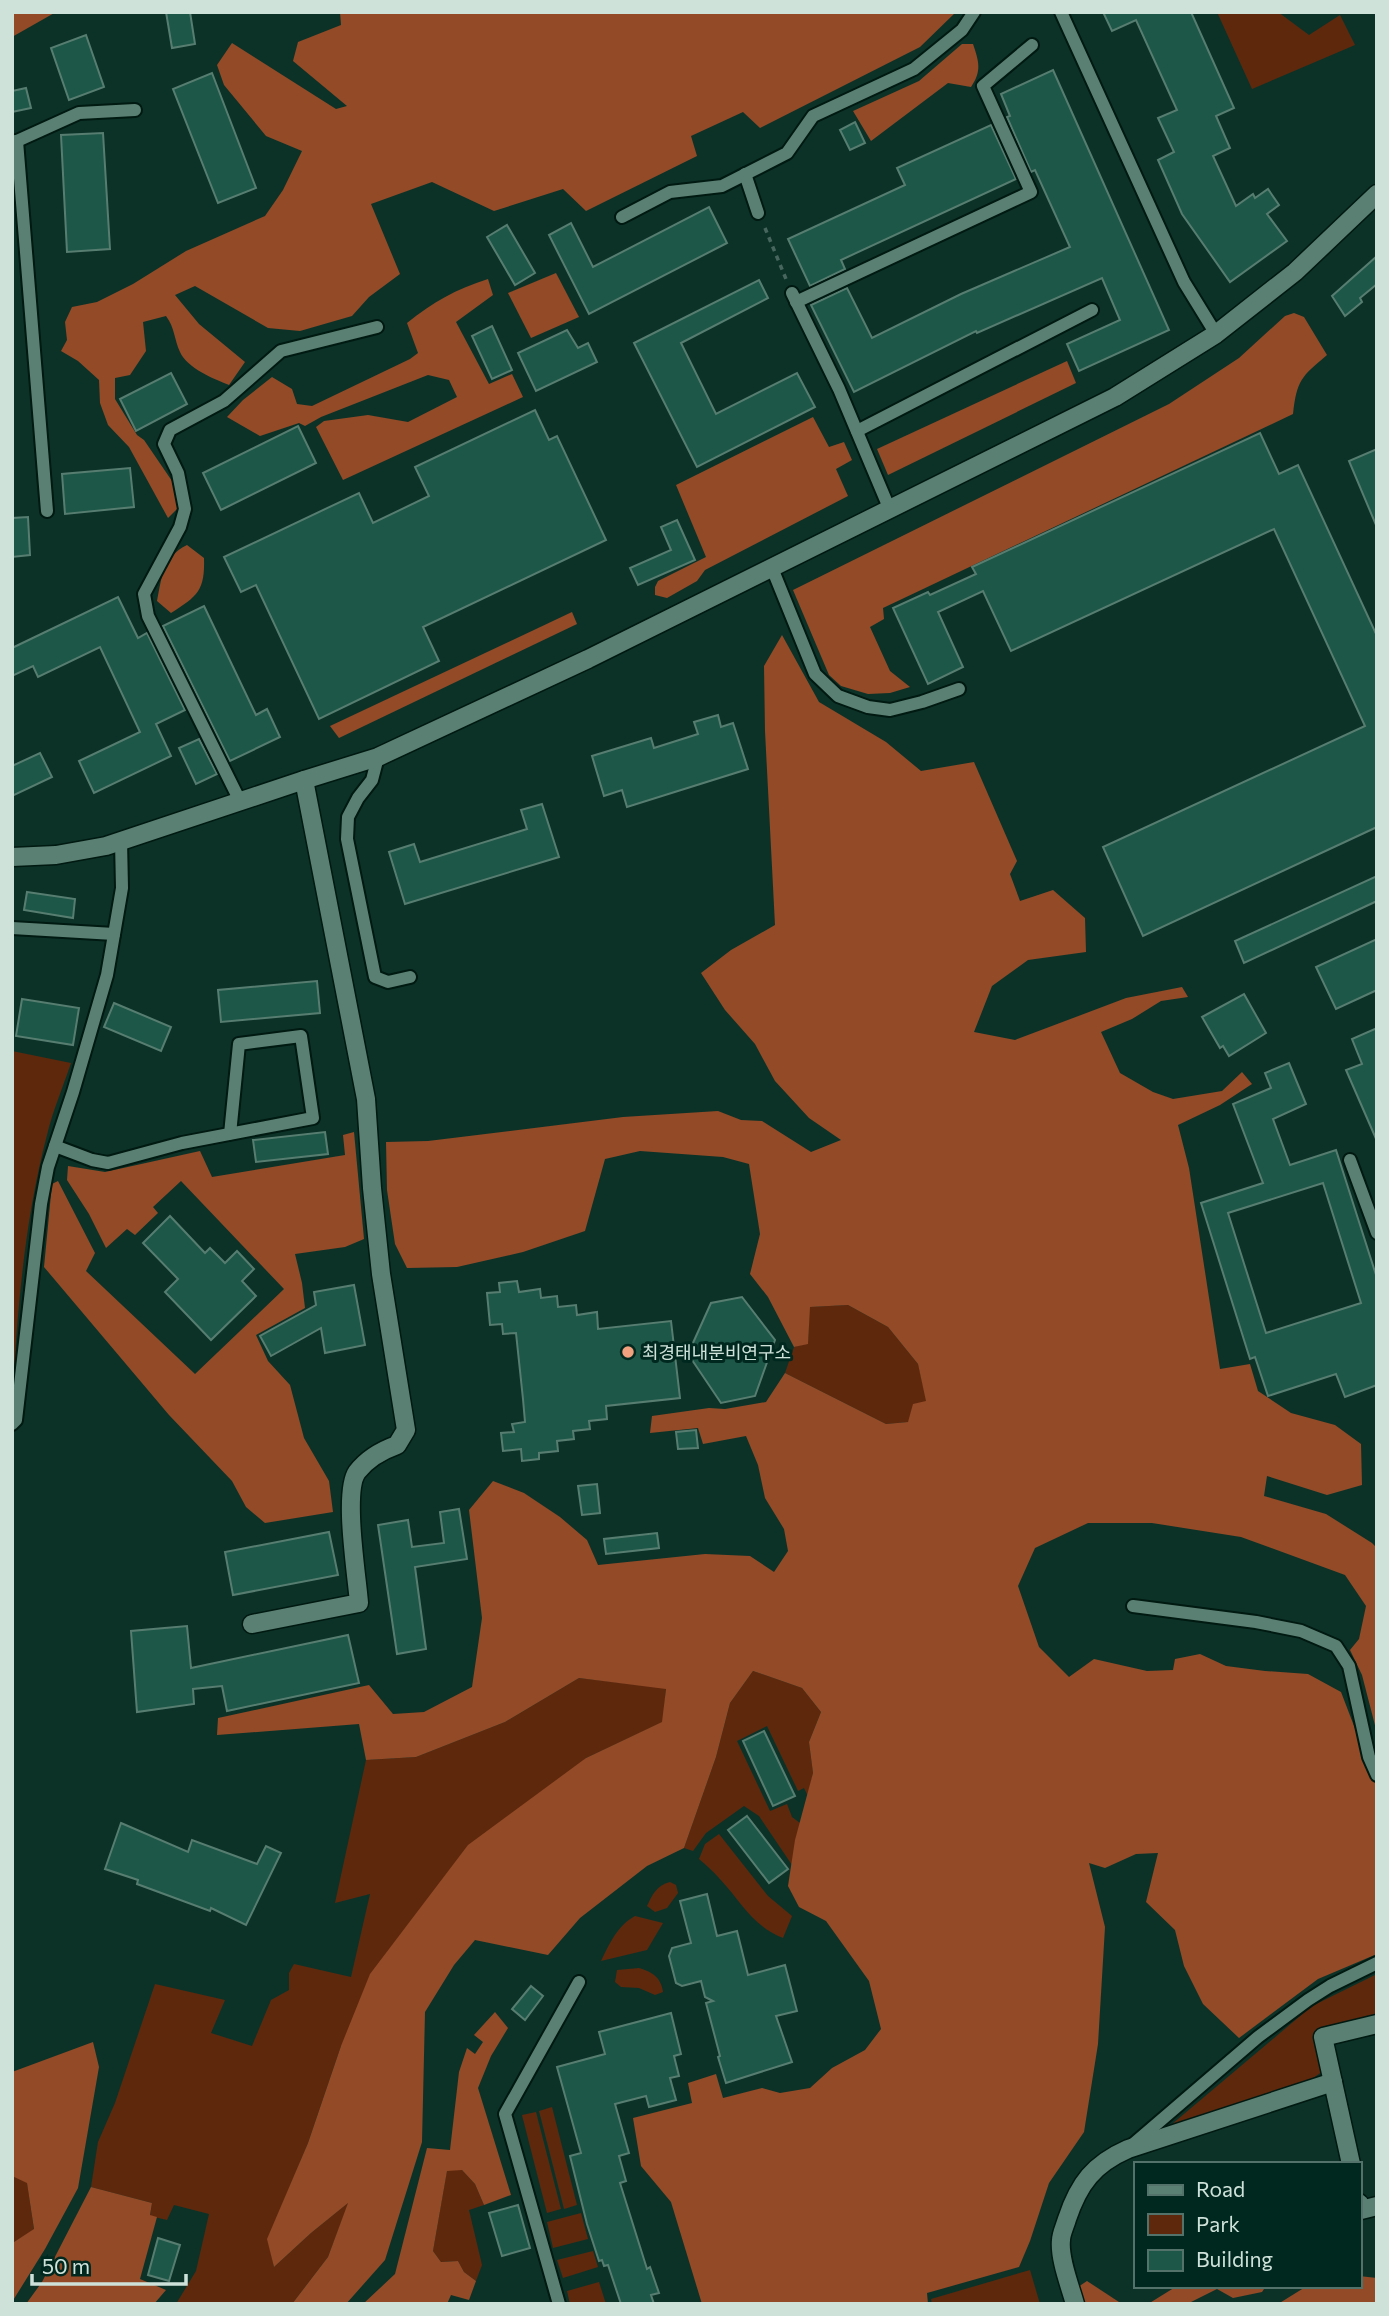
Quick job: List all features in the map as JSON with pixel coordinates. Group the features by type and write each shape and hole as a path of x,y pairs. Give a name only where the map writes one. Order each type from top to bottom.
{"street":[{"path":"12,857 56,855 106,846 304,779 378,757 600,653 1115,397 1216,334 1295,272 1377,194"},
{"path":"252,1624 359,1603 349,1510 356,1474 381,1451 397,1445 406,1430 382,1274 372,1188 366,1099 304,779"},
{"path":"1351,2162 1323,2036 1377,2025"},
{"path":"1075,2304 1061,2240 1073,2202 1093,2170 1107,2158 1128,2149 1333,2082"}],"lane":[{"path":"622,217 670,192 722,186 786,153 813,116 914,69 962,30 974,12"},
{"path":"1061,12 1184,282 1216,334"},
{"path":"890,510 857,431 794,297 1031,192 983,86 1032,45"},
{"path":"47,511 15,142 79,113 135,110"},
{"path":"745,174 758,213"},
{"path":"857,431 1092,310"},
{"path":"240,801 148,616 144,594 180,527 185,509 178,473 164,444 170,429 224,401 281,351 377,327"},
{"path":"772,568 815,674 838,696 868,707 890,710 959,689"},
{"path":"378,757 372,780 348,817 346,839 375,977 388,982 410,977"},
{"path":"12,1424 16,1420 41,1204 48,1167 107,975 122,888 121,841"},
{"path":"16,926 71,933 114,934"},
{"path":"55,1146 108,1163 182,1143 230,1134 313,1118 301,1036 239,1044 230,1134"},
{"path":"1350,1160 1377,1233"},
{"path":"1133,1606 1256,1622 1301,1631 1336,1646 1349,1666 1369,1757 1377,1775"},
{"path":"1128,2149 1258,2037 1298,2007 1330,1986 1377,1963"},
{"path":"559,2304 505,2114 579,1982"}],"path":[{"path":"758,213 794,297"}],"green space":[{"path":"1217,12 1278,12 1309,35 1340,15 1355,45 1252,89"},
{"path":"12,1051 71,1063 49,1126 34,1193 21,1281 14,1370 12,1370"},
{"path":"848,1305 888,1327 918,1364 927,1401 908,1422 886,1424 785,1373 794,1347 808,1343 809,1307"},
{"path":"753,1671 802,1688 821,1712 809,1742 813,1773 808,1796 804,1788 798,1791 767,1726 737,1741 770,1811 787,1804 792,1817 800,1823 792,1865 759,1816 744,1806 706,1833 693,1851 684,1848 716,1757 730,1703"},
{"path":"579,1678 666,1688 663,1722 586,1758 341,2046 308,2143 268,2239 274,2267 349,2202 328,2257 292,2304 176,2304 196,2271 209,2214 174,2205 167,2220 150,2216 152,2203 91,2187 98,2142 115,2103 155,1984 225,2000 211,2033 252,2046 271,2000 289,1990 289,1973 294,1964 351,1977 370,1894 335,1903 366,1760 416,1757 505,1722"},
{"path":"719,1834 768,1896 792,1916 783,1938 755,1920 717,1875 699,1859 705,1844"},
{"path":"670,1882 676,1885 678,1893 667,1908 655,1912 647,1906 653,1894"},
{"path":"635,1916 663,1923 647,1950 601,1961 619,1930"},
{"path":"639,1968 655,1976 663,1992 655,1995 639,1988 621,1987 615,1982 617,1970"},
{"path":"1377,1974 1377,2015 1317,2032 1323,2071 1312,2079 1165,2130 1312,2006"},
{"path":"552,2107 577,2205 564,2209 539,2111"},
{"path":"536,2112 561,2209 547,2213 522,2115"},
{"path":"447,2170 462,2170 475,2184 484,2205 469,2210 482,2265 476,2281 464,2272 458,2261 441,2262 433,2251"},
{"path":"12,2176 27,2182 34,2230 14,2242 12,2241"},
{"path":"581,2213 588,2239 553,2248 547,2222"},
{"path":"593,2251 598,2267 563,2278 557,2260"},
{"path":"1030,2270 1040,2304 932,2304 931,2299"},
{"path":"599,2282 606,2304 570,2304 567,2291"}],"shaded area":[{"path":"12,12 56,12 12,37"},
{"path":"340,12 956,12 920,47 760,128 743,112 691,136 697,156 586,211 563,189 494,211 432,182 371,204 400,274 369,297 352,316 300,331 268,328 195,286 175,295 199,324 245,362 229,385 202,372 184,358 166,316 143,322 146,351 130,375 115,378 115,399 137,435 144,440 172,481 181,505 168,518 129,447 108,425 100,403 99,380 78,361 61,351 67,340 65,322 72,307 97,302 133,284 186,251 265,216 283,190 302,151 266,136 224,85 217,65 232,43 336,109 347,106 293,61 298,42 341,25"},
{"path":"962,44 973,44 978,61 977,76 971,87 948,83 871,141 853,111 919,81"},
{"path":"556,273 579,317 531,338 508,293"},
{"path":"488,279 493,295 456,322 489,384 512,374 523,397 343,480 316,427 324,421 368,415 408,422 457,397 449,380 428,375 321,417 305,426 299,423 260,436 227,417 272,377 292,389 297,404 312,406 410,359 418,353 407,323 445,297"},
{"path":"1294,313 1304,317 1327,355 1302,380 1296,394 1293,414 883,608 884,619 870,627 890,671 910,687 890,693 868,694 841,686 829,675 793,590 1169,404 1239,358 1285,316"},
{"path":"1067,361 1076,383 888,475 877,449"},
{"path":"813,417 829,447 844,442 852,460 836,469 848,496 705,570 697,581 667,598 655,595 658,581 706,557 676,485"},
{"path":"187,545 204,558 203,578 194,597 171,613 157,601 160,583 168,561"},
{"path":"572,612 577,624 339,738 330,726"},
{"path":"782,635 819,702 886,742 921,771 974,762 1017,861 1010,874 1020,901 1053,890 1085,918 1086,952 1028,960 992,986 974,1032 1015,1040 1126,998 1182,987 1188,997 1161,1001 1132,1019 1101,1032 1120,1073 1153,1092 1173,1099 1222,1091 1242,1072 1252,1084 1220,1105 1178,1125 1189,1168 1220,1369 1250,1364 1258,1391 1291,1413 1335,1425 1361,1444 1362,1485 1327,1495 1267,1476 1264,1496 1326,1514 1377,1548 1377,1733 1362,1675 1350,1650 1359,1639 1366,1606 1345,1575 1241,1537 1152,1523 1088,1523 1035,1548 1018,1586 1039,1647 1069,1677 1094,1659 1147,1671 1173,1670 1175,1659 1200,1654 1226,1666 1308,1674 1341,1692 1377,1786 1377,1954 1318,1979 1239,2038 1203,2004 1184,1966 1175,1930 1146,1902 1158,1853 1136,1854 1105,1868 1089,1863 1105,1927 1098,2044 1084,2132 1049,2183 1019,2267 927,2293 928,2304 702,2304 671,2202 641,2166 633,2118 692,2103 688,2083 716,2074 723,2098 762,2088 780,2093 810,2088 832,2068 865,2050 881,2029 869,1981 826,1921 799,1907 788,1886 795,1840 813,1773 809,1742 821,1712 802,1688 753,1671 730,1703 716,1757 684,1848 647,1866 580,1918 548,1955 475,1940 454,1965 425,2012 422,2142 385,2260 346,2304 292,2304 328,2257 348,2203 274,2267 267,2239 308,2143 341,2046 370,1974 468,1845 586,1758 662,1722 666,1689 579,1678 505,1722 416,1757 366,1760 359,1724 217,1735 218,1718 369,1685 393,1714 424,1712 472,1687 482,1618 469,1510 493,1481 524,1493 560,1517 587,1540 598,1565 705,1554 750,1556 774,1572 788,1551 784,1529 765,1498 758,1465 746,1436 703,1444 698,1428 650,1433 652,1416 766,1402 785,1373 886,1424 908,1422 913,1404 926,1401 918,1364 888,1327 848,1305 810,1307 808,1344 794,1347 768,1297 750,1274 760,1234 749,1164 723,1157 640,1151 605,1159 585,1231 523,1252 457,1267 407,1268 395,1244 387,1190 386,1142 428,1141 623,1117 718,1111 741,1120 762,1121 811,1152 841,1140 809,1118 775,1081 755,1044 725,1010 701,973 731,950 775,925 764,666"},
{"path":"354,1132 364,1239 345,1247 295,1254 305,1308 256,1335 268,1361 290,1385 304,1438 329,1481 333,1512 265,1523 246,1507 232,1481 169,1415 44,1267 52,1184 58,1181 95,1253 86,1271 195,1374 284,1289 181,1181 153,1207 158,1213 135,1235 127,1229 106,1248 89,1214 67,1180 68,1166 105,1172 200,1151 212,1177 345,1155 343,1135"},
{"path":"495,2012 508,2028 491,2056 478,2088 511,2195 484,2205 475,2184 462,2170 447,2171 433,2251 441,2262 458,2261 464,2272 476,2281 469,2300 451,2295 447,2304 363,2304 395,2274 427,2148 450,2150 459,2072 467,2048 475,2054 483,2042 474,2035"},
{"path":"93,2042 99,2067 78,2188 12,2302 12,2241 34,2229 27,2183 12,2176 12,2072"},
{"path":"91,2187 152,2203 150,2215 157,2217 140,2279 166,2290 154,2304 26,2304 42,2282"},
{"path":"1361,2276 1377,2278 1377,2304 1278,2304 1304,2288 1361,2288"},
{"path":"1087,2281 1119,2304 1086,2304 1078,2287"},
{"path":"1174,2288 1265,2288 1262,2292 1233,2298 1217,2289 1187,2304 1148,2304"}],"building":[{"path":"166,12 190,12 195,44 172,48"},
{"path":"1103,12 1191,12 1234,108 1216,116 1230,148 1213,156 1236,206 1253,194 1255,198 1268,189 1279,205 1267,214 1287,241 1230,282 1182,214 1158,160 1174,152 1158,118 1177,110 1136,20 1112,31"},
{"path":"86,35 104,87 69,100 51,48"},
{"path":"1053,70 1169,330 1079,371 1067,344 1120,320 1102,278 977,333 976,331 854,392 811,305 847,288 872,338 961,294 1070,247 1035,170 1031,172 1007,117 1010,116 1001,94"},
{"path":"212,73 256,188 218,203 173,89"},
{"path":"26,88 31,108 12,112 12,91"},
{"path":"855,122 865,143 850,150 840,130"},
{"path":"991,125 1016,179 841,260 845,269 810,286 788,239 905,185 897,168"},
{"path":"103,133 110,249 67,252 61,135"},
{"path":"709,207 727,243 589,314 549,235 571,223 593,267"},
{"path":"507,225 535,273 515,285 487,237"},
{"path":"1377,256 1377,284 1360,298 1362,302 1345,316 1332,296"},
{"path":"759,280 768,298 681,343 716,414 797,373 815,407 697,467 634,343"},
{"path":"492,326 512,370 492,379 472,336"},
{"path":"567,330 578,348 588,343 597,362 536,391 518,353"},
{"path":"171,373 187,404 136,431 120,399"},
{"path":"535,410 549,440 557,436 606,540 423,627 439,661 319,719 256,585 241,592 224,557 359,493 373,523 429,496 415,467"},
{"path":"298,426 316,463 221,510 203,473"},
{"path":"1260,433 1279,474 1298,465 1377,636 1377,827 1143,936 1103,847 1365,726 1274,529 1011,651 983,591 938,612 963,667 928,684 893,608 976,574 972,567"},
{"path":"1377,449 1377,525 1376,525 1349,461"},
{"path":"130,468 134,507 65,514 62,474"},
{"path":"28,517 30,555 12,557 12,518"},
{"path":"677,520 695,560 638,585 630,568 671,550 661,527"},
{"path":"118,597 138,638 147,633 185,710 156,724 171,756 94,793 79,761 140,732 100,647 38,677 33,666 12,676 12,648"},
{"path":"204,606 256,715 267,709 280,737 230,761 163,626"},
{"path":"718,715 721,727 733,723 748,769 627,807 622,790 604,796 592,756 651,738 654,748 698,734 694,722"},
{"path":"199,739 217,774 196,784 179,748"},
{"path":"40,753 52,777 12,796 12,766"},
{"path":"542,804 559,857 405,904 389,852 414,844 420,862 527,829 521,810"},
{"path":"1377,876 1377,901 1244,963 1235,941"},
{"path":"27,892 75,899 73,918 24,910"},
{"path":"1377,939 1377,990 1336,1009 1316,967"},
{"path":"317,981 320,1013 221,1022 218,990"},
{"path":"1244,994 1266,1033 1229,1056 1223,1046 1220,1048 1202,1017"},
{"path":"22,999 79,1008 73,1045 16,1036"},
{"path":"114,1003 171,1027 161,1051 104,1027"},
{"path":"1377,1028 1377,1141 1346,1070 1362,1064 1352,1039"},
{"path":"1289,1063 1306,1104 1273,1119 1290,1165 1336,1150 1377,1278 1377,1385 1345,1397 1336,1374 1268,1396 1255,1357 1250,1359 1201,1203 1263,1183 1233,1104 1271,1088 1265,1073","holes":["1323,1183 1361,1303 1266,1333 1228,1213"]},
{"path":"325,1132 328,1154 256,1162 253,1140"},
{"path":"170,1216 205,1253 210,1248 225,1263 237,1251 254,1269 242,1281 256,1296 211,1340 165,1292 178,1279 143,1243"},
{"path":"517,1281 519,1292 540,1289 541,1298 557,1296 558,1307 576,1305 577,1315 597,1312 598,1329 671,1321 680,1398 606,1406 607,1419 589,1421 590,1429 573,1431 574,1439 557,1441 558,1451 539,1453 539,1459 522,1461 521,1449 503,1451 501,1433 514,1432 512,1424 525,1422 523,1399 516,1333 503,1334 502,1324 490,1325 487,1293 500,1292 499,1283"},
{"path":"354,1285 365,1345 325,1353 321,1328 271,1356 260,1336 316,1305 314,1292"},
{"path":"742,1297 775,1340 755,1396 721,1403 688,1354 711,1303"},
{"path":"696,1430 698,1448 678,1449 676,1432"},
{"path":"597,1484 600,1513 582,1515 578,1486"},
{"path":"459,1509 467,1559 415,1567 426,1649 397,1654 378,1525 408,1520 412,1547 444,1543 440,1512"},
{"path":"329,1532 338,1575 233,1595 225,1552"},
{"path":"657,1533 659,1548 606,1554 604,1539"},
{"path":"187,1626 191,1668 348,1635 359,1683 227,1711 222,1686 193,1689 194,1704 137,1712 131,1631"},
{"path":"764,1731 795,1796 773,1806 743,1741"},
{"path":"747,1816 788,1869 769,1883 728,1830"},
{"path":"121,1823 188,1852 192,1840 257,1864 266,1846 281,1853 246,1925 211,1908 210,1911 105,1869"},
{"path":"707,1894 717,1936 737,1931 748,1975 785,1965 797,2011 776,2016 792,2062 726,2083 706,2003 713,2001 705,1997 701,1981 682,1986 676,1983 669,1956 672,1948 691,1943 680,1901"},
{"path":"531,1986 543,1996 525,2020 512,2009"},
{"path":"671,2013 681,2054 674,2056 679,2076 670,2078 676,2100 649,2107 646,2096 615,2104 629,2153 619,2156 626,2181 620,2183 647,2269 650,2267 659,2293 651,2295 654,2304 621,2304 608,2265 604,2266 602,2260 599,2261 587,2224 570,2156 581,2153 557,2067 605,2054 599,2032"},
{"path":"518,2205 530,2248 502,2256 489,2213"},
{"path":"158,2238 180,2245 169,2281 148,2275"}],"place":[{"name":"최경태내분비연구소","path":"628,1352"}]}
